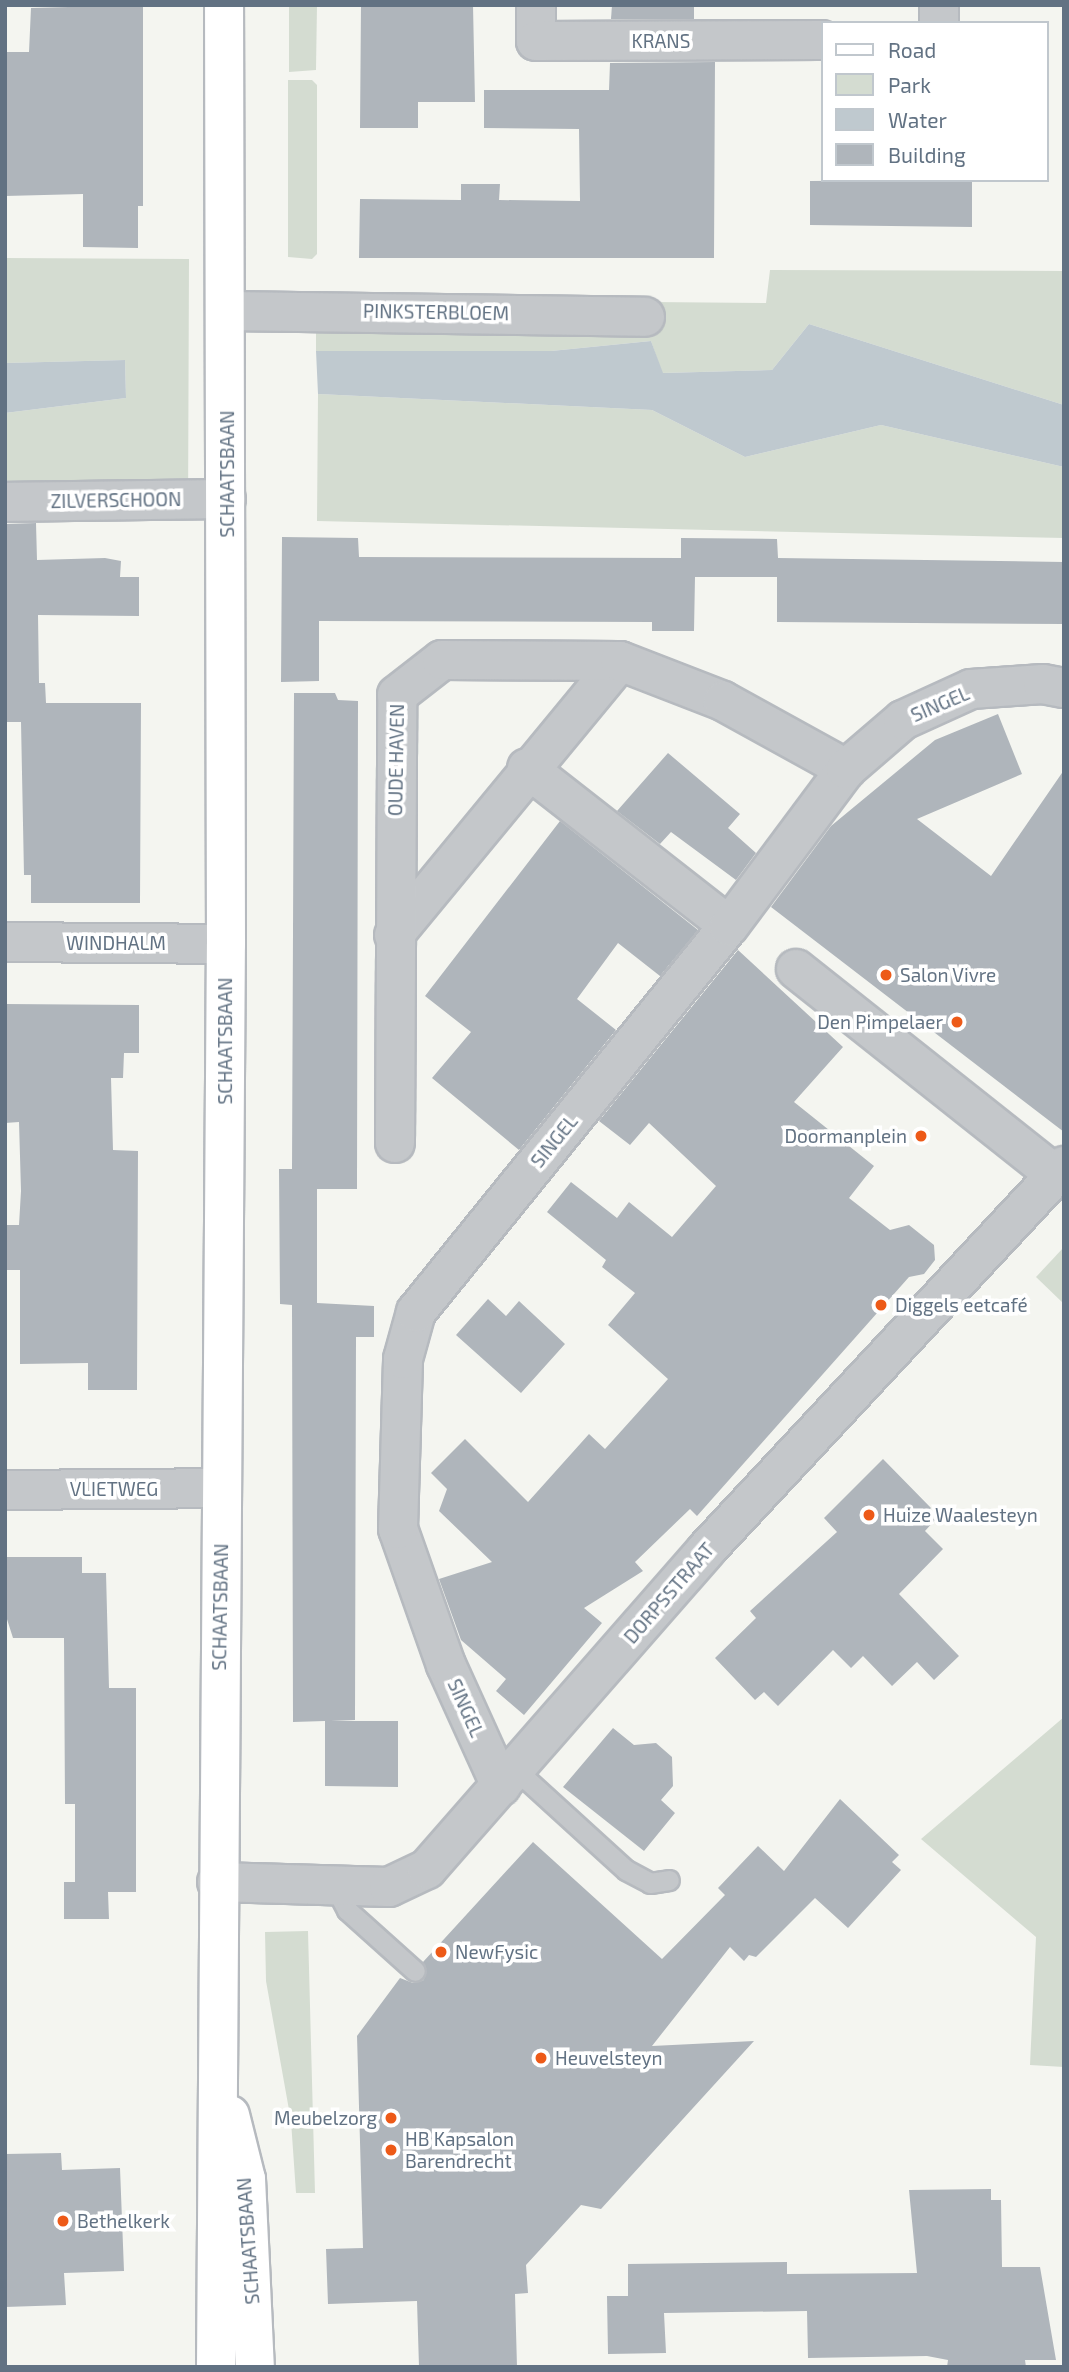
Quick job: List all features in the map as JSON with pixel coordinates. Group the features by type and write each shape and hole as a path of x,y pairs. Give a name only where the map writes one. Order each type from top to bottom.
{"street":[{"name":"SCHAATSBAAN","path":"216,2367 220,2076 217,1882 226,944 227,311 224,5"},
{"name":"KRANS","path":"536,5 536,41 820,40"},
{"name":"PINKSTERBLOEM","path":"227,311 645,317"},
{"name":"ZILVERSCHOON","path":"5,502 226,499"},
{"name":"OUDE HAVEN","path":"395,1143 397,695 442,660 620,662 723,701 846,769"},
{"path":"394,935 527,768 620,662"},
{"name":"SINGEL","path":"508,1777 446,1665 398,1529 403,1359 416,1312 729,926 846,769 903,720 971,689 1043,684 1064,688"},
{"path":"527,768 729,926"},
{"name":"WINDHALM","path":"5,942 226,944"},
{"path":"796,969 1060,1170"},
{"name":"DORPSSTRAAT","path":"217,1882 389,1886 427,1869 706,1550 1060,1170"},
{"name":"VLIETWEG","path":"5,1490 222,1488"},
{"name":"SCHAATSBAAN","path":"220,2076 246,2179 256,2367"}],"lane":[{"path":"508,1777 626,1870 650,1883 669,1880"},
{"path":"335,1886 347,1910 415,1971"}],"green space":[{"path":"289,5 317,5 316,70 289,72"},
{"path":"288,80 312,80 317,85 317,254 312,259 288,257"},
{"path":"5,258 189,259 188,520 5,522 5,413 126,398 125,360 5,363"},
{"path":"770,270 1064,271 1064,405 809,324 772,370 662,373 651,341 551,351 316,351 316,299 766,303"},
{"path":"318,394 652,410 745,457 881,425 1064,467 1064,538 317,521"},
{"path":"1064,1247 1064,1304 1036,1277"},
{"path":"1064,1717 1064,2067 1030,2065 1036,1937 921,1839"},
{"path":"308,1931 315,2193 296,2193 291,2121 266,1981 265,1932"}],"water":[{"path":"809,324 1064,405 1064,467 881,425 745,457 652,410 318,394 316,351 551,351 651,341 663,373 772,370"},
{"path":"125,360 126,398 5,413 5,363"}],"building":[{"path":"143,5 143,206 138,206 138,248 83,247 83,194 5,196 5,52 29,52 31,8"},
{"path":"361,5 473,5 475,102 418,102 418,128 360,128"},
{"path":"612,5 694,5 694,19 611,19"},
{"path":"715,62 714,258 359,258 360,199 461,200 461,184 500,184 499,200 580,201 579,129 484,128 484,90 609,90 610,63"},
{"path":"810,181 972,182 972,227 810,225"},
{"path":"36,523 37,560 105,558 121,561 120,577 139,577 139,616 38,615 39,683 45,683 46,703 141,703 140,903 31,903 31,875 24,875 21,722 5,722 5,524"},
{"path":"282,537 358,538 359,557 681,558 681,538 777,539 778,558 1064,562 1064,624 777,622 777,577 695,577 694,631 652,631 652,622 319,621 319,681 281,682"},
{"path":"294,693 335,693 338,700 358,701 357,1189 317,1189 317,1303 374,1306 374,1337 356,1337 355,1720 331,1721 398,1721 398,1787 325,1786 325,1721 293,1722 292,1305 280,1304 279,1169 292,1169"},
{"path":"998,714 1022,774 917,819 991,876 1064,770 1064,1132 771,907 831,826 935,740"},
{"path":"668,753 740,814 728,828 756,853 736,880 671,832 660,844 617,811"},
{"path":"560,821 698,930 660,976 618,943 577,999 616,1030 519,1150 432,1078 471,1032 425,996"},
{"path":"738,950 843,1047 794,1102 874,1166 849,1198 890,1230 909,1225 934,1245 935,1260 924,1274 909,1277 697,1516 690,1509 635,1562 643,1571 584,1608 602,1623 524,1715 496,1691 506,1679 461,1640 439,1579 492,1562 439,1511 447,1489 431,1473 465,1439 528,1502 589,1434 605,1449 668,1379 608,1325 635,1293 602,1267 606,1260 547,1212 571,1182 617,1218 629,1202 672,1237 716,1186 649,1123 630,1145 599,1121"},
{"path":"5,1004 139,1005 139,1053 124,1053 123,1078 111,1078 113,1150 138,1151 137,1390 88,1390 88,1363 20,1364 20,1270 5,1270 5,1225 19,1225 21,1191 19,1122 5,1123"},
{"path":"488,1299 506,1316 519,1301 565,1344 521,1393 456,1335"},
{"path":"883,1459 931,1508 926,1513 935,1520 925,1531 943,1549 899,1594 959,1656 934,1680 917,1662 892,1686 863,1656 851,1668 833,1650 778,1706 764,1692 755,1700 715,1658 756,1618 750,1611 837,1532 824,1518"},
{"path":"5,1557 82,1557 82,1573 106,1573 109,1688 136,1688 136,1892 108,1892 109,1919 64,1919 64,1882 75,1882 75,1804 65,1804 64,1638 13,1638 5,1613"},
{"path":"613,1728 634,1745 656,1743 672,1757 673,1786 661,1800 675,1813 644,1851 563,1787"},
{"name":"Heuvelsteyn","path":"840,1799 899,1855 892,1862 901,1870 848,1928 815,1898 756,1957 749,1955 744,1961 730,1947 652,2046 754,2041 601,2209 581,2205 526,2265 528,2293 515,2294 517,2367 419,2367 417,2301 328,2304 326,2249 363,2248 357,2036 400,1978 413,1983 424,1980 423,1962 533,1842 662,1959 725,1895 718,1888 758,1846 784,1871"},
{"name":"Bethelkerk","path":"61,2153 62,2170 120,2168 124,2271 64,2273 66,2305 5,2307 5,2154"},
{"path":"991,2189 991,2200 1001,2200 1002,2267 1040,2267 1056,2360 1025,2360 1026,2367 947,2367 948,2360 927,2356 808,2358 807,2311 664,2313 666,2353 608,2354 607,2296 628,2296 628,2264 787,2262 787,2274 917,2273 909,2190"}],"place":[{"name":"Salon Vivre","path":"886,975"},
{"name":"Den Pimpelaer","path":"957,1022"},
{"name":"Doormanplein","path":"921,1136"},
{"name":"Diggels eetcafé","path":"881,1305"},
{"name":"Huize Waalesteyn","path":"869,1515"},
{"name":"NewFysic","path":"441,1952"},
{"name":"Heuvelsteyn","path":"541,2058"},
{"name":"Meubelzorg","path":"391,2118"},
{"name":"HB Kapsalon Barendrecht","path":"391,2150"},
{"name":"Bethelkerk","path":"63,2221"}]}
